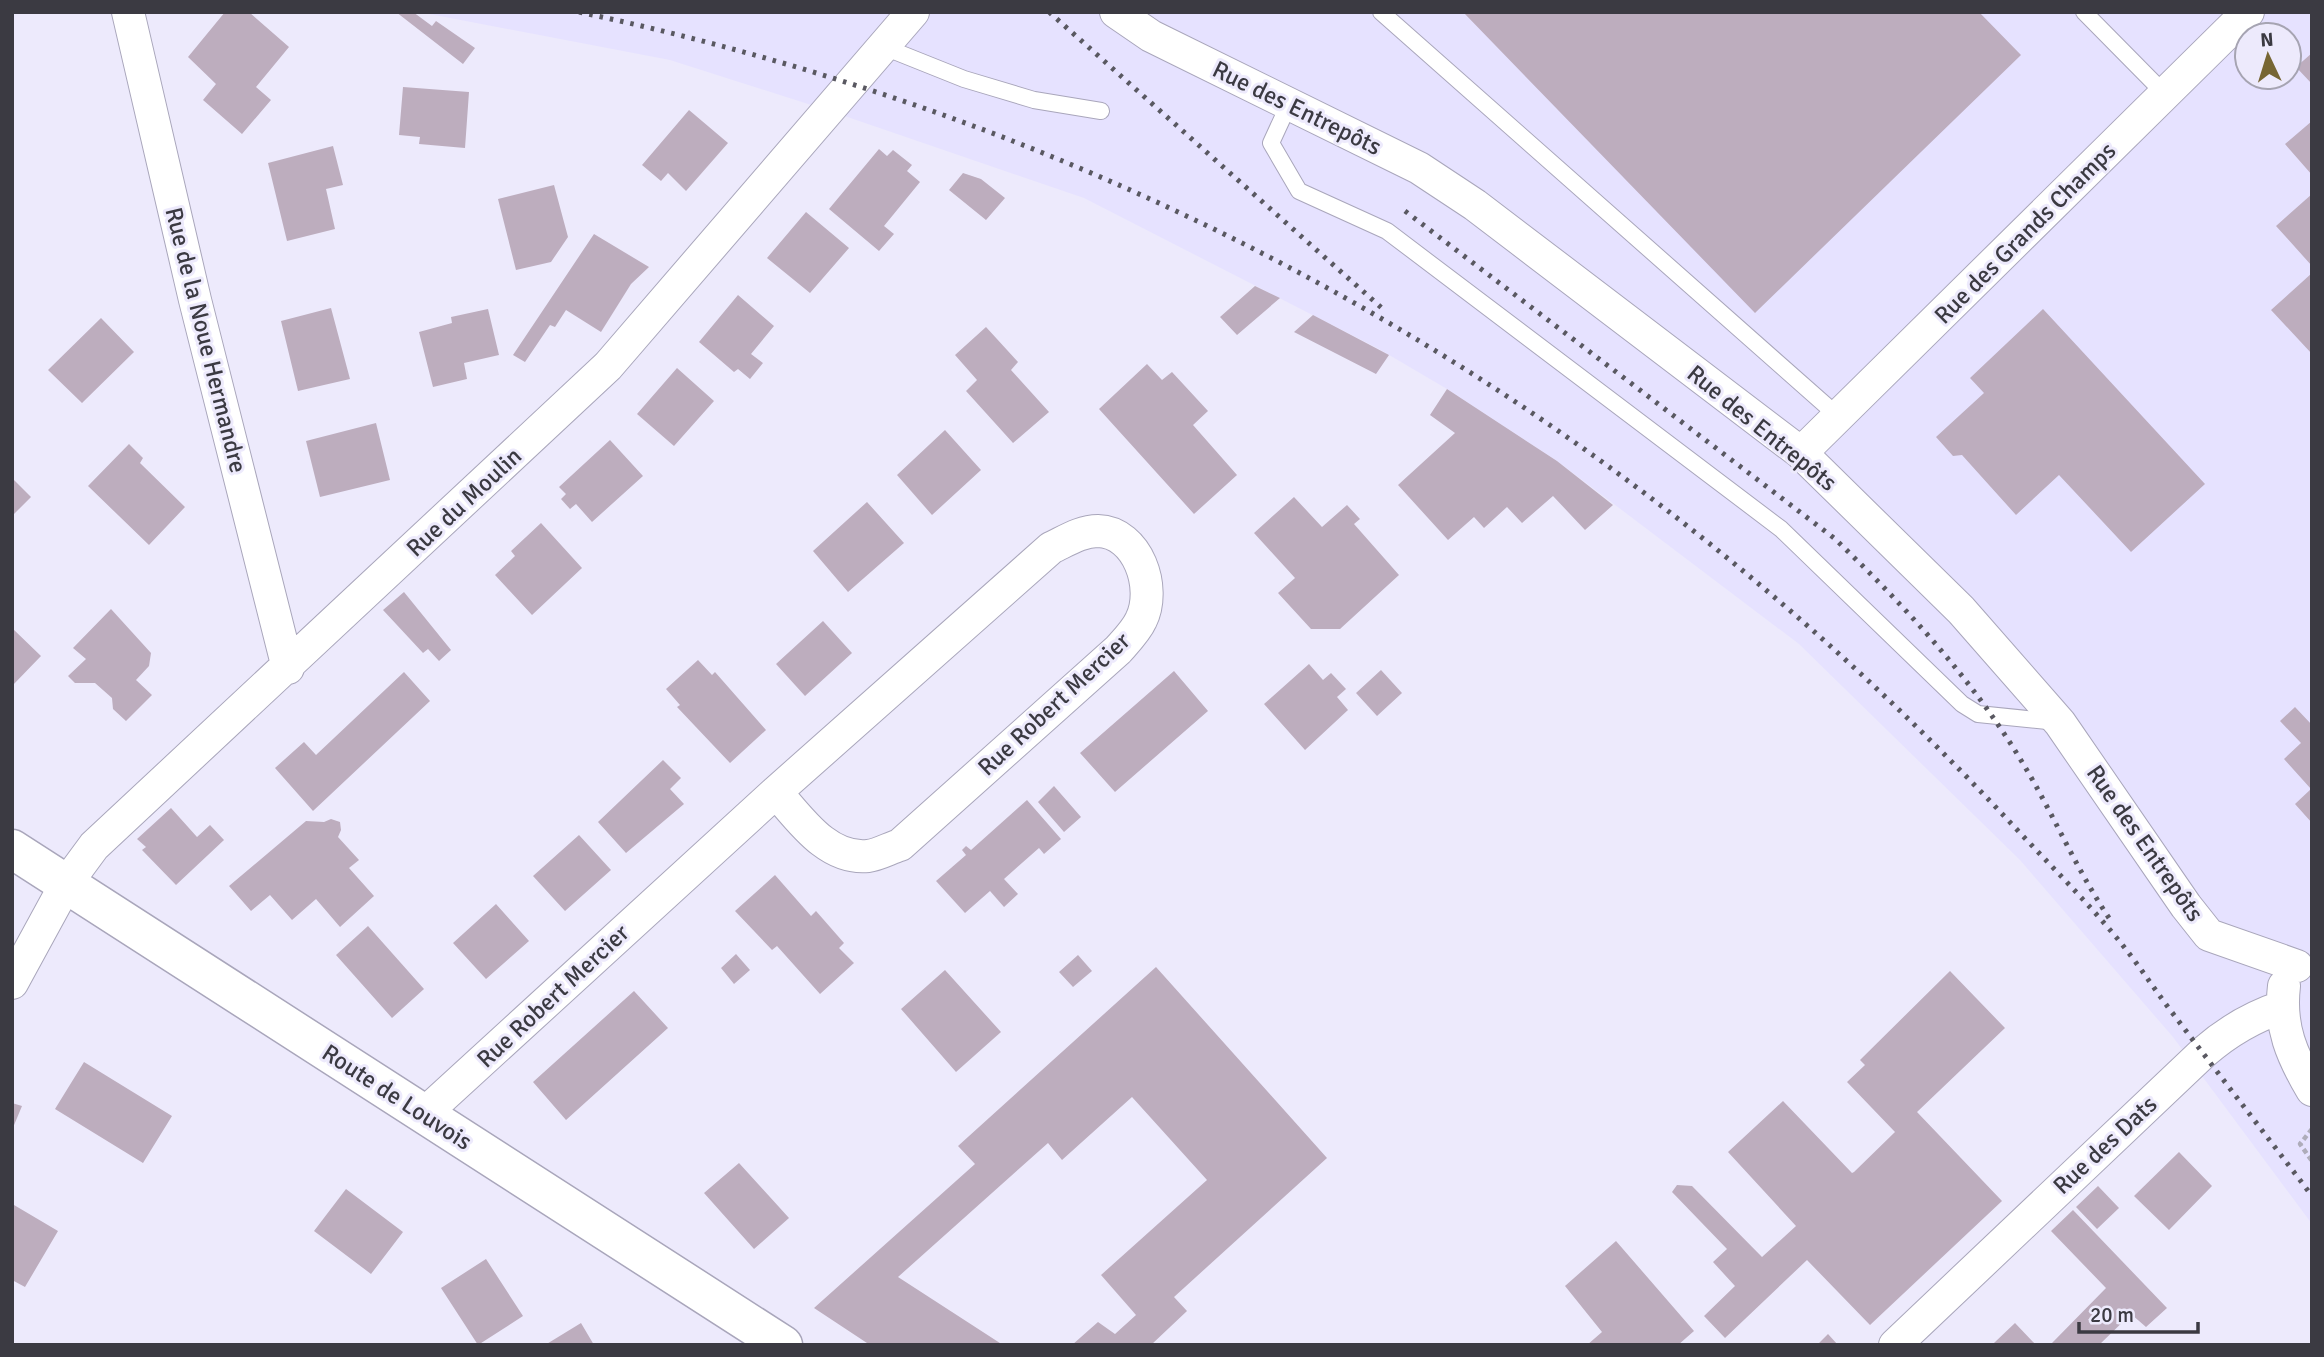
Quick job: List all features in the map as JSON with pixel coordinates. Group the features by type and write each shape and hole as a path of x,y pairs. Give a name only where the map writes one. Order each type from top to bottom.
{"street":[{"name":"Rue de la Noue Hermandre","path":"128,12 195,300 288,668"},
{"name":"Rue des Entrepôts","path":"1115,12 1152,36 1419,168 1475,205 1801,453 1961,610 2060,723 2186,906 2209,934 2304,960"},
{"name":"Rue des Grands Champs","path":"1801,453 2248,12"},
{"name":"Rue du Moulin","path":"12,982 66,884 94,846 288,668 608,366 884,47 903,14"},
{"name":"Rue Robert Mercier","path":"424,1114 775,792 1051,548 1080,534 1099,531 1122,539 1144,567 1148,597 1142,620 1118,650 900,845 869,856 844,855 822,842 775,792"},
{"name":"Route de Louvois","path":"12,849 424,1114 766,1341"},
{"path":"2304,960 2284,986 2282,1007 2292,1056 2312,1090"},
{"name":"Rue des Dats","path":"1895,1345 2204,1052 2225,1034 2258,1015 2282,1007"}],"lane":[{"path":"1381,12 1839,416"},
{"path":"2084,12 2165,94"},
{"path":"884,47 964,79 1034,100 1101,111"},
{"path":"1289,104 1271,142 1299,191 1387,230 1781,529 1962,704 1978,714 2060,723"}],"path":[{"path":"2312,1129 2300,1144 2312,1161"}],"shaded area":[{"path":"419,12 2312,12 2312,1224 2173,1037 2020,860 1799,644 1557,461 1447,389 1379,349 1084,198 830,111 670,60"}],"building":[{"path":"225,12 249,12 289,47 256,87 271,100 242,134 203,100 216,84 188,57"},
{"path":"396,12 413,12 432,26 436,21 475,48 463,64"},
{"path":"1463,12 1979,12 2021,55 1755,313"},
{"path":"2312,53 2312,84 2303,74 2303,61"},
{"path":"403,87 469,92 465,148 419,144 420,137 399,135"},
{"path":"689,110 728,143 686,191 668,173 661,181 642,165"},
{"path":"2312,121 2312,175 2285,144"},
{"path":"333,146 343,185 326,189 335,229 287,241 268,163"},
{"path":"879,149 887,156 893,150 912,165 907,171 920,182 884,226 894,234 879,251 829,209"},
{"path":"963,173 981,179 1005,198 986,220 949,190"},
{"path":"554,185 568,237 551,262 516,270 498,199"},
{"path":"2312,194 2312,266 2276,226"},
{"path":"806,212 849,248 810,293 767,258"},
{"path":"594,234 649,267 631,284 601,332 566,310 555,327 550,325 525,362 513,355"},
{"path":"2312,273 2312,354 2271,310"},
{"path":"1255,286 1280,298 1237,335 1220,317"},
{"path":"738,295 774,326 751,354 763,363 750,379 738,369 734,372 699,342"},
{"path":"331,308 350,379 298,391 281,321"},
{"path":"488,309 499,355 464,363 467,379 433,387 419,332 452,323 451,317"},
{"path":"2043,309 2205,484 2131,552 2059,475 2016,515 1962,455 1953,456 1936,437 1984,393 1970,378"},
{"path":"1313,315 1389,355 1376,374 1294,332"},
{"path":"101,318 134,352 82,403 48,370"},
{"path":"986,327 1018,362 1011,370 1049,412 1013,443 966,391 977,380 955,355"},
{"path":"1147,364 1162,380 1172,372 1208,411 1193,425 1237,475 1194,514 1099,409"},
{"path":"677,368 714,401 674,446 637,414"},
{"path":"1447,389 1557,461 1613,505 1585,530 1553,496 1522,523 1507,507 1484,528 1474,517 1448,540 1398,485 1455,433 1430,415"},
{"path":"376,423 390,480 320,497 306,441"},
{"path":"945,430 981,470 932,515 897,475"},
{"path":"610,440 643,476 592,522 576,504 570,509 561,499 566,494 559,487"},
{"path":"129,444 143,458 140,463 185,507 149,545 88,486"},
{"path":"12,478 31,497 12,516"},
{"path":"1294,497 1322,527 1347,505 1360,519 1354,524 1399,575 1340,629 1311,629 1278,593 1295,578 1254,533"},
{"path":"867,502 904,543 848,592 813,551"},
{"path":"541,523 582,568 532,615 495,575 515,556 511,551"},
{"path":"404,592 451,650 439,661 428,649 423,653 383,610"},
{"path":"111,609 151,653 149,666 136,680 152,695 126,721 113,709 112,698 95,683 75,683 68,676 86,659 73,648"},
{"path":"823,621 852,653 805,696 776,664"},
{"path":"12,628 41,656 12,686"},
{"path":"698,660 712,675 715,672 766,730 730,763 677,707 680,705 666,689"},
{"path":"1309,664 1323,680 1331,673 1346,689 1337,697 1348,710 1305,750 1264,704"},
{"path":"1381,670 1402,693 1377,716 1356,693"},
{"path":"1174,671 1208,711 1115,792 1080,753"},
{"path":"404,672 430,701 313,811 275,768 304,742 316,755"},
{"path":"2295,707 2312,725 2312,823 2295,804 2311,789 2284,759 2301,743 2280,721"},
{"path":"663,760 681,778 670,789 684,804 626,853 598,822"},
{"path":"1054,786 1081,817 1064,832 1038,802"},
{"path":"1027,800 1061,839 1044,854 1039,848 1004,879 1018,894 1004,907 990,891 965,913 936,881 966,855 962,850 966,846 971,850"},
{"path":"171,808 197,837 210,825 224,840 176,885 142,850 146,847 137,839"},
{"path":"331,819 340,822 338,837 359,860 349,868 374,896 340,927 316,899 292,920 270,895 251,911 229,886 306,821 324,822"},
{"path":"579,835 611,870 565,911 533,876"},
{"path":"775,875 811,916 816,911 844,943 839,948 854,963 820,994 777,946 772,950 735,911"},
{"path":"496,904 529,941 486,979 453,943"},
{"path":"368,926 424,989 392,1018 336,955"},
{"path":"736,954 750,970 734,984 721,968"},
{"path":"1078,955 1092,971 1073,987 1059,972"},
{"path":"1156,967 1327,1158 1174,1297 1187,1311 1151,1345 1072,1345 1098,1322 1115,1334 1136,1315 1101,1275 1207,1180 1132,1097 1062,1160 1048,1143 898,1277 1003,1345 870,1345 814,1308 975,1164 958,1146"},
{"path":"945,970 1001,1032 956,1072 901,1009"},
{"path":"1950,971 2005,1028 1917,1112 2002,1201 1870,1325 1807,1260 1725,1338 1704,1316 1735,1286 1713,1262 1727,1249 1672,1192 1677,1185 1692,1186 1762,1257 1796,1226 1728,1152 1783,1101 1852,1173 1854,1172 1895,1132 1847,1082 1865,1065 1860,1060"},
{"path":"634,991 668,1028 566,1120 533,1082"},
{"path":"84,1062 172,1116 143,1163 55,1109"},
{"path":"12,1103 22,1106 12,1130"},
{"path":"2179,1152 2212,1186 2169,1230 2134,1196"},
{"path":"739,1163 789,1218 754,1249 704,1193"},
{"path":"2098,1186 2119,1208 2097,1229 2076,1207"},
{"path":"346,1189 403,1232 371,1274 314,1231"},
{"path":"14,1205 58,1231 25,1287 12,1280"},
{"path":"2073,1210 2167,1308 2146,1327 2131,1314 2099,1345 2052,1343 2106,1288 2051,1231"},
{"path":"1616,1241 1694,1331 1678,1345 1587,1345 1602,1332 1565,1286"},
{"path":"486,1259 523,1316 478,1345 441,1288"},
{"path":"581,1323 594,1345 545,1345"},
{"path":"2015,1323 2036,1345 1992,1345 1995,1342"},
{"path":"1828,1334 1838,1345 1817,1345"}],"railway":[{"path":"579,12 787,64 988,131 1180,213 1365,309 1541,419 1709,544 1869,682 2021,834 2124,946 2312,1196"},
{"path":"1049,12 1384,310"},
{"path":"1405,211 1834,538 1862,565 1942,651 1990,713 2032,779 2109,918"}]}
